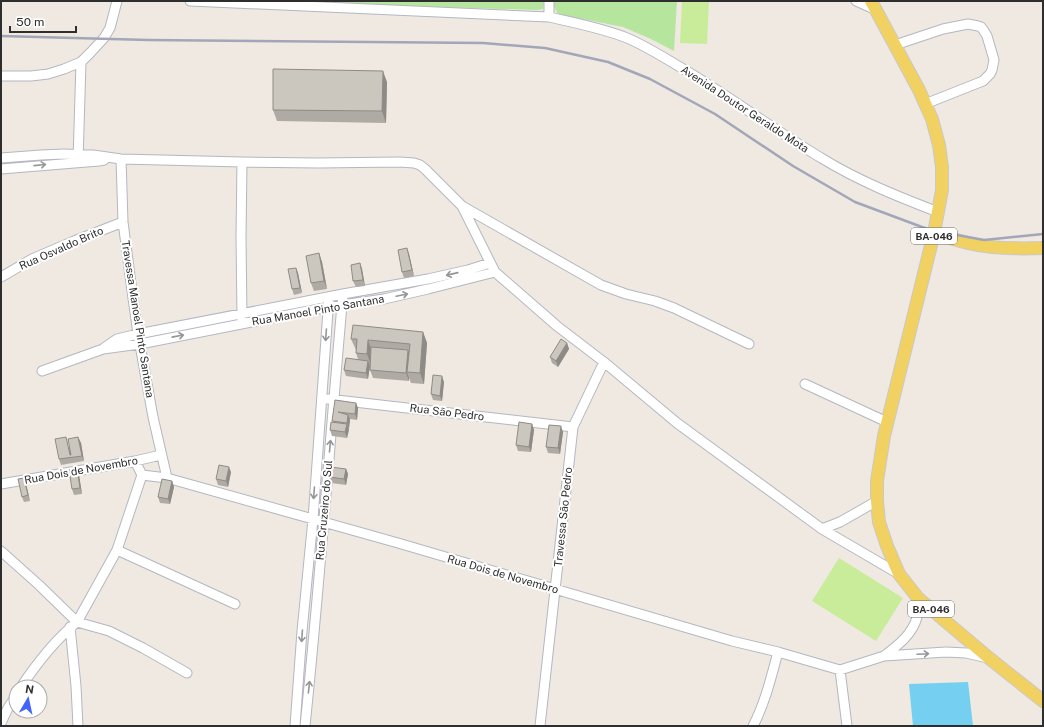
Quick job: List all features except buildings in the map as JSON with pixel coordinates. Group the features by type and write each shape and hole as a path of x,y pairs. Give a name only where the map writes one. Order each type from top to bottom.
{"main road":[{"name":"BA-046","path":"874,6 932,119 939,145 942,167 942,190 934,233 884,436 877,481 877,501 880,522 887,546 899,574 918,598 1043,701"},
{"path":"934,233 969,243 993,247 1014,249 1043,248"}],"street":[{"path":"1,76 31,76 48,74 81,62 104,38 110,28 117,1"},
{"name":"Avenida Doutor Geraldo Mota","path":"190,1 290,3 549,17 596,27 628,38 656,52 697,77 823,160 861,180 938,212"},
{"path":"549,1 549,17"},
{"path":"856,1 874,6"},
{"path":"895,45 943,29 968,24 981,27 984,30 994,60 992,70 988,77 983,81 925,104"},
{"path":"78,159 81,62"},
{"path":"1,158 41,155 99,161 108,157 122,159 242,162 414,163 425,169 462,206 601,285 674,308 749,344"},
{"path":"1,169 78,159"},
{"name":"Travessa Manoel Pinto Santana","path":"122,159 123,222 139,339 167,478"},
{"path":"242,162 242,323"},
{"path":"462,206 495,272 557,326 604,362 677,423 822,530 899,574"},
{"name":"Rua Osvaldo Brito","path":"1,277 39,256 123,222"},
{"name":"Rua Manoel Pinto Santana","path":"139,339 242,314 329,296 428,280 490,263"},
{"name":"Rua Manoel Pinto Santana","path":"139,339 242,323 342,304 384,299 495,272"},
{"name":"Rua Cruzeiro do Sul","path":"305,726 343,294"},
{"name":"Rua Cruzeiro do Sul","path":"295,726 303,620 313,520 329,296"},
{"path":"42,371 103,348 117,339 139,339"},
{"name":"Travessa São Pedro","path":"540,726 573,427 604,362"},
{"path":"804,384 887,422"},
{"name":"Rua São Pedro","path":"321,398 573,427"},
{"name":"Rua Dois de Novembro","path":"1,484 162,455"},
{"path":"27,679 39,662 74,624 117,550 142,475 135,460"},
{"name":"Rua Dois de Novembro","path":"142,475 167,478 398,543 732,641 778,652 840,670"},
{"path":"822,530 845,520 877,501"},
{"path":"117,550 235,604"},
{"path":"1,551 39,585 74,624 110,631 187,673"},
{"path":"884,656 906,637 914,626 918,610 918,598"},
{"path":"303,620 315,621"},
{"path":"74,624 78,726"},
{"path":"753,726 766,695 778,652"},
{"path":"847,726 840,670 884,656 957,652 989,658"},
{"path":"1,723 8,708"}],"green space":[{"path":"299,1 543,1 544,3 543,9 538,10 302,3"},
{"path":"553,1 677,1 674,51 623,27 558,14 553,5"},
{"path":"682,1 709,1 707,44 680,43"},
{"path":"839,558 903,598 876,641 812,601"}],"water":[{"path":"968,682 973,726 913,726 909,684"}],"railway":[{"path":"1,36 148,40 483,43 545,48 608,62 650,79 715,114 793,166 855,202 935,231 984,240 1043,234"}]}
